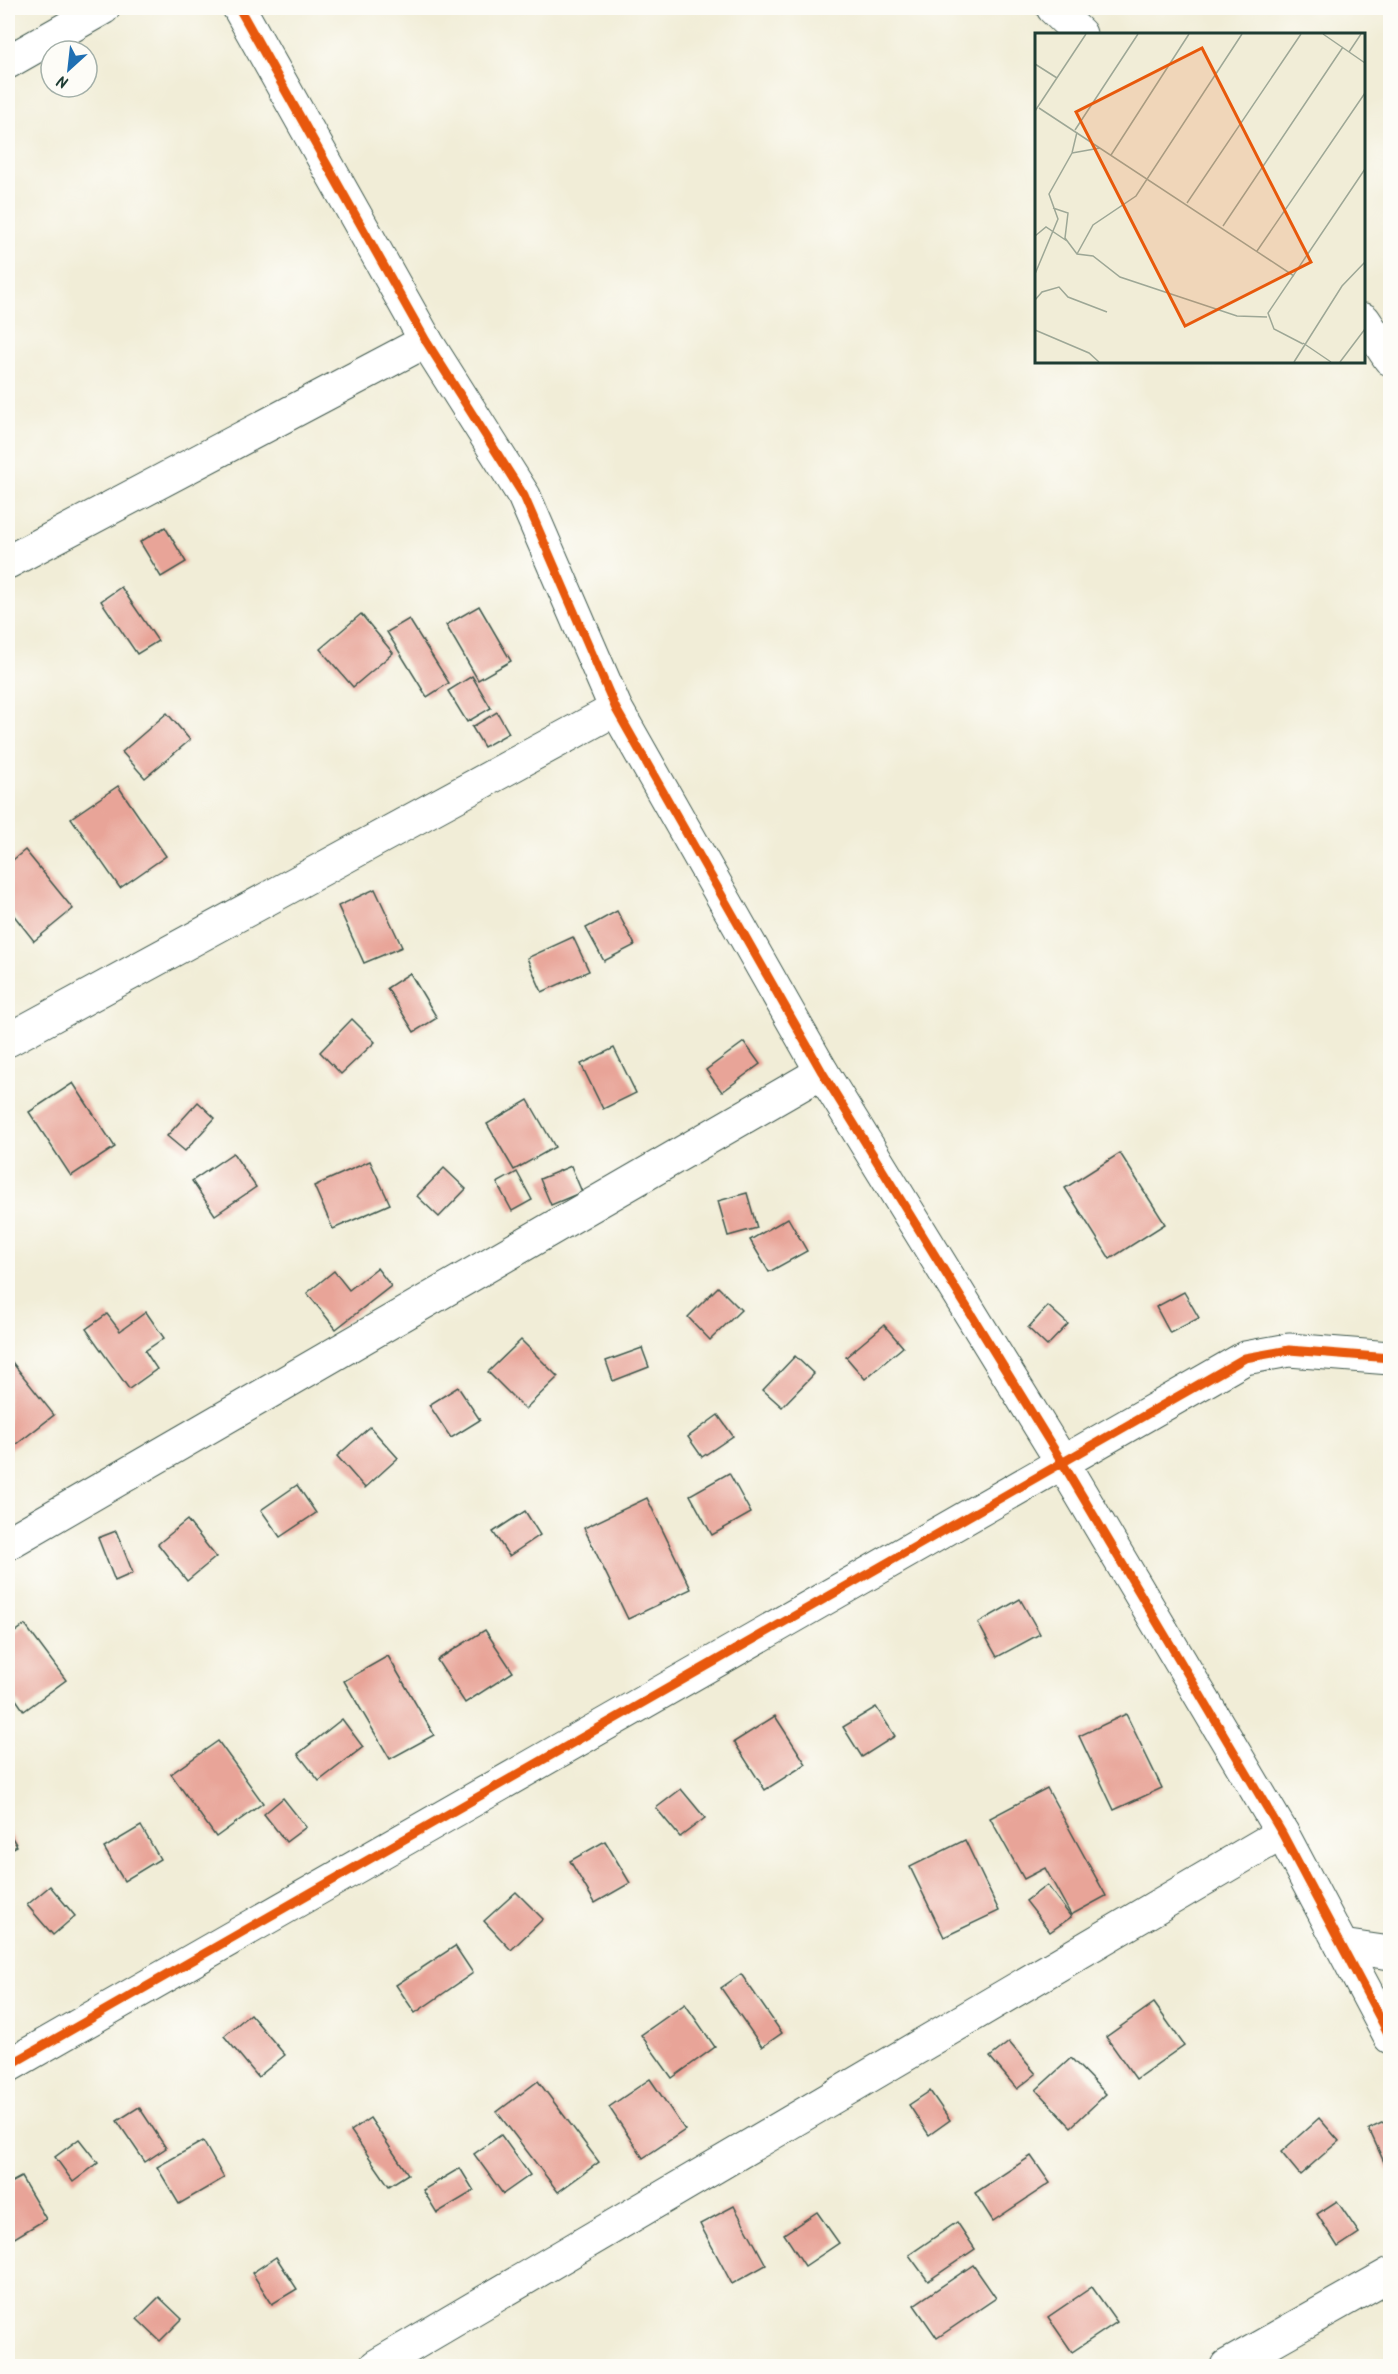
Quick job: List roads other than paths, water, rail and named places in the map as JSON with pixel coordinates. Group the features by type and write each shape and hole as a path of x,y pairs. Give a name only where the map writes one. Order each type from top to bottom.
{"street":[{"path":"8,62 103,8"},
{"path":"239,8 426,341 524,496 616,709 822,1072 1062,1462 1282,1833 1390,2037"},
{"path":"1053,8 1079,33"},
{"path":"1365,322 1390,359"},
{"path":"8,562 426,341"},
{"path":"8,1040 616,709"},
{"path":"8,1543 822,1072"},
{"path":"8,2066 1245,1358 1289,1350 1390,1358"},
{"path":"376,2367 1282,1833"},
{"path":"1342,1946 1390,1953"},
{"path":"1227,2367 1390,2274"}]}
